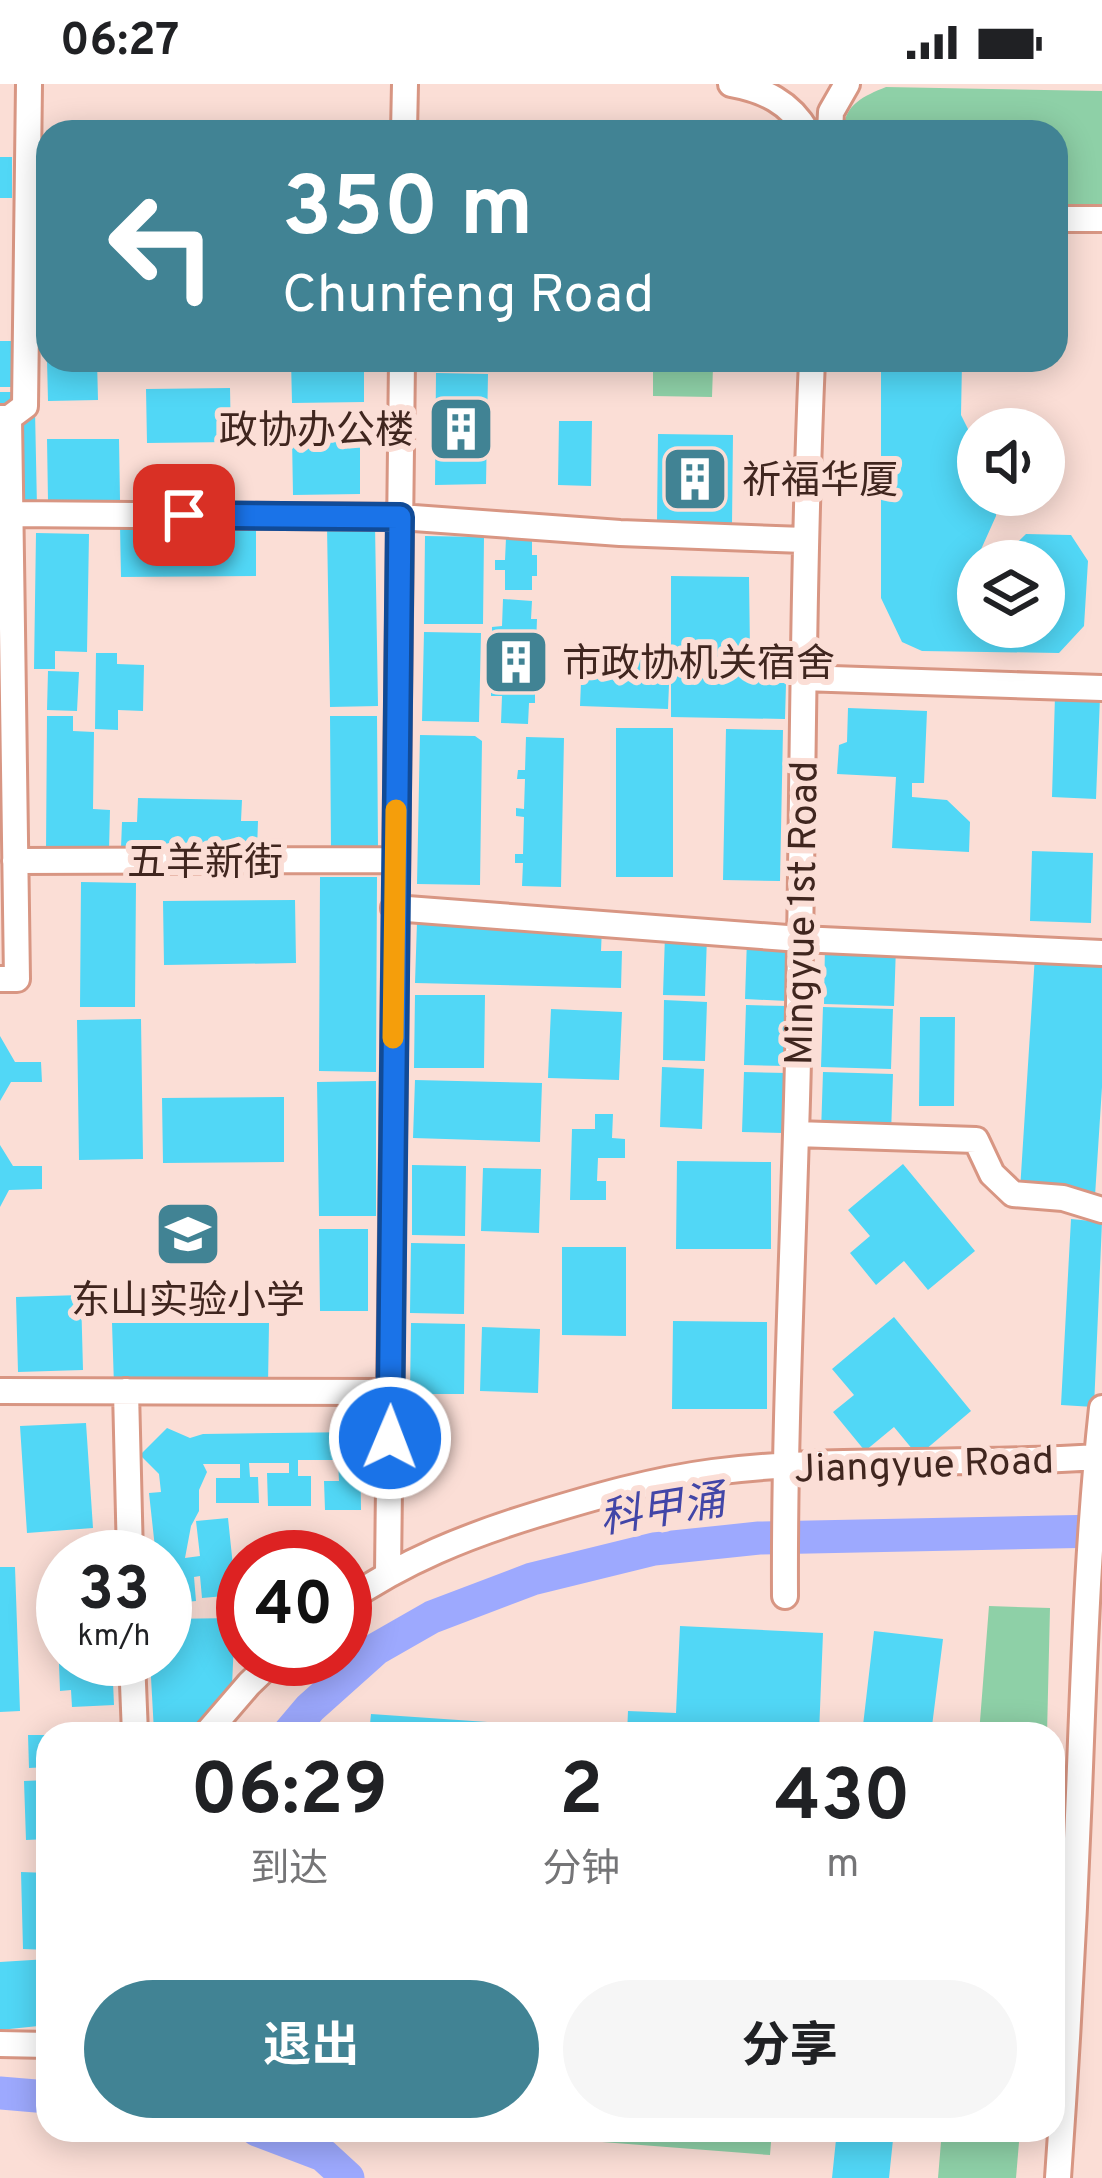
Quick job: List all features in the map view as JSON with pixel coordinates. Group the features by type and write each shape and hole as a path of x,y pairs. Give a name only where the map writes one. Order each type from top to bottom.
{"street":[{"path":"0,979 17,979 5,418 25,406 28,84"},
{"path":"404,120 405,84"},
{"path":"731,84 756,88 777,99 800,120"},
{"path":"831,120 847,84"},
{"path":"1068,219 1102,220"},
{"path":"388,1573 402,372"},
{"name":"Mingyue 1st Road","path":"785,1596 804,540 811,372"},
{"path":"10,514 400,517 804,540"},
{"path":"802,678 1102,688"},
{"name":"五羊新街","path":"15,861 395,860"},
{"path":"394,908 800,939 1102,953"},
{"path":"796,1134 976,1140 992,1174 1012,1194 1063,1198 1102,1210"},
{"path":"0,1391 390,1392"},
{"path":"126,1391 129,1530"},
{"name":"Jiangyue Road","path":"1065,2081 1087,1591 1102,1408"},
{"name":"Jiangyue Road","path":"372,1584 453,1543 596,1497 675,1478 784,1467 1096,1457"},
{"path":"133,1686 135,1722"},
{"path":"216,1722 247,1686"},
{"path":"0,2044 36,2045"},
{"name":"Jiangyue Road","path":"1058,2178 1061,2142"}],"green space":[{"path":"886,87 1102,91 1102,213 1068,213 1068,120 845,120 863,98"},
{"path":"653,372 713,372 712,397 653,396"},
{"path":"989,1606 1050,1608 1047,1722 980,1722"},
{"path":"602,2142 771,2142 770,2155"},
{"path":"941,2142 1019,2142 1016,2178 938,2178"}],"building":[{"path":"0,157 12,157 12,198 0,198"},
{"path":"0,341 14,341 15,387 0,387"},
{"path":"47,372 97,372 98,400 48,401"},
{"path":"291,372 364,372 364,402 292,403"},
{"path":"881,372 962,372 961,408 957,408 957,516 996,516 985,540 957,540 957,648 1064,648 1059,653 922,651 902,642 881,598"},
{"name":"政协办公楼","path":"436,373 488,374 486,484 435,485"},
{"path":"230,388 231,442 147,443 146,389"},
{"path":"0,392 14,392 35,410 37,508 14,508"},
{"path":"559,421 592,421 591,486 558,485"},
{"name":"祈福华厦","path":"658,434 733,435 732,524 657,522"},
{"path":"360,436 360,494 293,495 292,437"},
{"path":"47,439 119,439 120,500 48,501"},
{"path":"256,525 256,576 121,577 120,526"},
{"path":"375,525 378,706 330,707 327,526"},
{"path":"36,533 89,534 87,652 55,651 55,669 34,669"},
{"path":"1026,534 1071,535 1088,561 1084,626 1065,647 1065,540 1020,540"},
{"path":"425,536 484,537 483,624 424,624"},
{"path":"506,538 532,539 537,576 532,576 532,590 505,590 505,570 495,570 495,560 505,560"},
{"path":"671,576 749,577 750,651 786,684 785,719 671,717"},
{"name":"市政协机关宿舍","path":"503,599 532,601 531,619 537,619 530,679 535,679 535,703 529,703 528,724 501,723 502,696 491,696 491,687 502,687 502,636 492,636 492,627 502,626"},
{"path":"424,632 481,633 479,722 422,721"},
{"path":"96,653 117,653 117,664 144,665 143,711 118,710 118,730 95,729"},
{"path":"582,658 670,661 668,709 580,706"},
{"path":"48,671 79,672 77,711 47,710"},
{"path":"1055,696 1100,697 1096,799 1052,797"},
{"path":"848,708 927,711 924,783 912,783 912,797 947,800 970,822 969,852 892,848 896,777 837,774 839,745 847,742"},
{"path":"47,716 73,716 73,731 94,732 93,809 110,810 109,851 46,851"},
{"path":"330,716 377,716 378,848 331,848"},
{"path":"616,728 673,728 673,877 616,877"},
{"path":"726,729 783,730 780,881 723,880"},
{"path":"420,735 475,736 482,741 480,885 417,884"},
{"path":"526,737 564,738 561,887 522,886 523,863 515,863 515,854 523,854 524,817 516,816 516,808 524,809 525,779 517,779 518,770 525,770"},
{"path":"138,798 242,800 241,821 258,821 257,850 121,848 122,822 137,822"},
{"path":"1032,851 1093,853 1091,923 1030,921"},
{"path":"320,877 377,877 376,1072 319,1071"},
{"path":"81,882 136,883 135,1007 80,1007"},
{"path":"295,900 296,963 164,965 163,901"},
{"path":"417,922 602,927 601,951 622,951 621,988 415,983"},
{"path":"665,935 707,936 705,996 663,995"},
{"path":"747,939 789,941 787,1001 745,999"},
{"path":"825,944 896,946 894,1006 824,1004"},
{"path":"1035,955 1102,959 1102,1087 1095,1196 1020,1190"},
{"path":"415,995 485,995 484,1068 414,1068"},
{"path":"664,1000 707,1002 705,1061 663,1060"},
{"path":"746,1005 788,1006 786,1066 744,1065"},
{"path":"823,1007 893,1009 891,1069 821,1067"},
{"path":"551,1009 622,1012 619,1080 548,1078"},
{"path":"920,1017 955,1017 954,1106 919,1106"},
{"name":"东山实验小学","path":"141,1019 143,1159 79,1160 77,1020"},
{"path":"0,1036 15,1062 41,1062 42,1082 11,1082 0,1101"},
{"path":"662,1067 704,1069 702,1129 660,1127"},
{"path":"744,1072 786,1073 784,1133 742,1132"},
{"path":"823,1072 893,1074 891,1134 821,1132"},
{"path":"415,1080 542,1083 540,1142 413,1138"},
{"path":"376,1081 376,1216 319,1216 317,1082"},
{"name":"东山实验小学","path":"284,1097 284,1162 163,1163 162,1098"},
{"path":"595,1114 613,1114 612,1138 625,1139 625,1158 598,1158 597,1181 606,1181 606,1200 570,1200 572,1129 595,1129"},
{"path":"0,1145 13,1166 42,1166 42,1189 9,1190 0,1207"},
{"path":"677,1161 771,1162 771,1249 676,1249"},
{"path":"903,1164 975,1251 928,1290 904,1261 876,1285 850,1253 870,1236 848,1210"},
{"path":"412,1165 466,1166 465,1236 412,1235"},
{"path":"483,1168 541,1169 539,1233 481,1231"},
{"path":"1071,1219 1102,1222 1094,1407 1061,1405"},
{"path":"319,1229 368,1229 368,1311 320,1311"},
{"path":"411,1243 465,1244 464,1314 410,1313"},
{"path":"562,1247 626,1247 626,1336 562,1335"},
{"path":"81,1295 83,1370 18,1372 16,1297"},
{"path":"894,1317 971,1411 918,1456 894,1427 865,1451 833,1412 854,1395 832,1369"},
{"path":"673,1321 767,1322 767,1409 672,1409"},
{"path":"112,1323 269,1323 268,1385 114,1386"},
{"path":"411,1323 465,1324 464,1394 410,1394"},
{"path":"482,1327 540,1329 538,1393 480,1391"},
{"path":"86,1423 93,1528 27,1533 20,1426"},
{"path":"167,1428 190,1438 360,1432 361,1510 325,1510 324,1481 339,1481 338,1460 298,1460 298,1476 311,1476 311,1506 268,1506 267,1473 289,1473 289,1463 249,1463 250,1477 258,1477 259,1503 216,1503 216,1478 240,1478 240,1464 203,1464 207,1472 190,1530 153,1530 149,1493 161,1492 159,1474 140,1455"},
{"path":"228,1518 229,1530 216,1530 216,1597 202,1598 200,1576 194,1577 196,1601 192,1601 192,1557 200,1556 196,1521"},
{"path":"0,1567 15,1567 20,1711 0,1712"},
{"path":"216,1618 216,1686 232,1686 200,1722 153,1722 151,1686 192,1686 192,1619"},
{"path":"680,1626 823,1633 819,1722 628,1722 628,1711 676,1713"},
{"path":"874,1631 943,1639 933,1722 863,1722"},
{"path":"60,1686 113,1686 114,1705 72,1707 71,1690 60,1691"},
{"path":"371,1714 487,1722 370,1722"},
{"path":"28,1735 36,1735 36,1768 29,1768"},
{"path":"36,1780 36,1840 26,1840 24,1781"},
{"path":"21,1872 36,1873 36,1950 23,1949"},
{"path":"36,1960 36,2026 0,2030 0,1962"},
{"path":"836,2142 893,2142 889,2178 832,2178"}],"waterway":[{"name":"科甲涌","path":"298,1722 376,1649 432,1617 532,1579 654,1549 759,1538 1102,1531"},
{"path":"0,2093 36,2096"},
{"path":"289,2142 323,2155 348,2178"}],"slow traffic":[{"path":"393,1038 396,810"}],"place":[{"name":"政协办公楼","path":"461,429"},
{"name":"祈福华厦","path":"695,479"},
{"name":"市政协机关宿舍","path":"516,662"},
{"name":"东山实验小学","path":"188,1234"}],"route":[{"path":"184,515 400,517 390,1438"}]}
